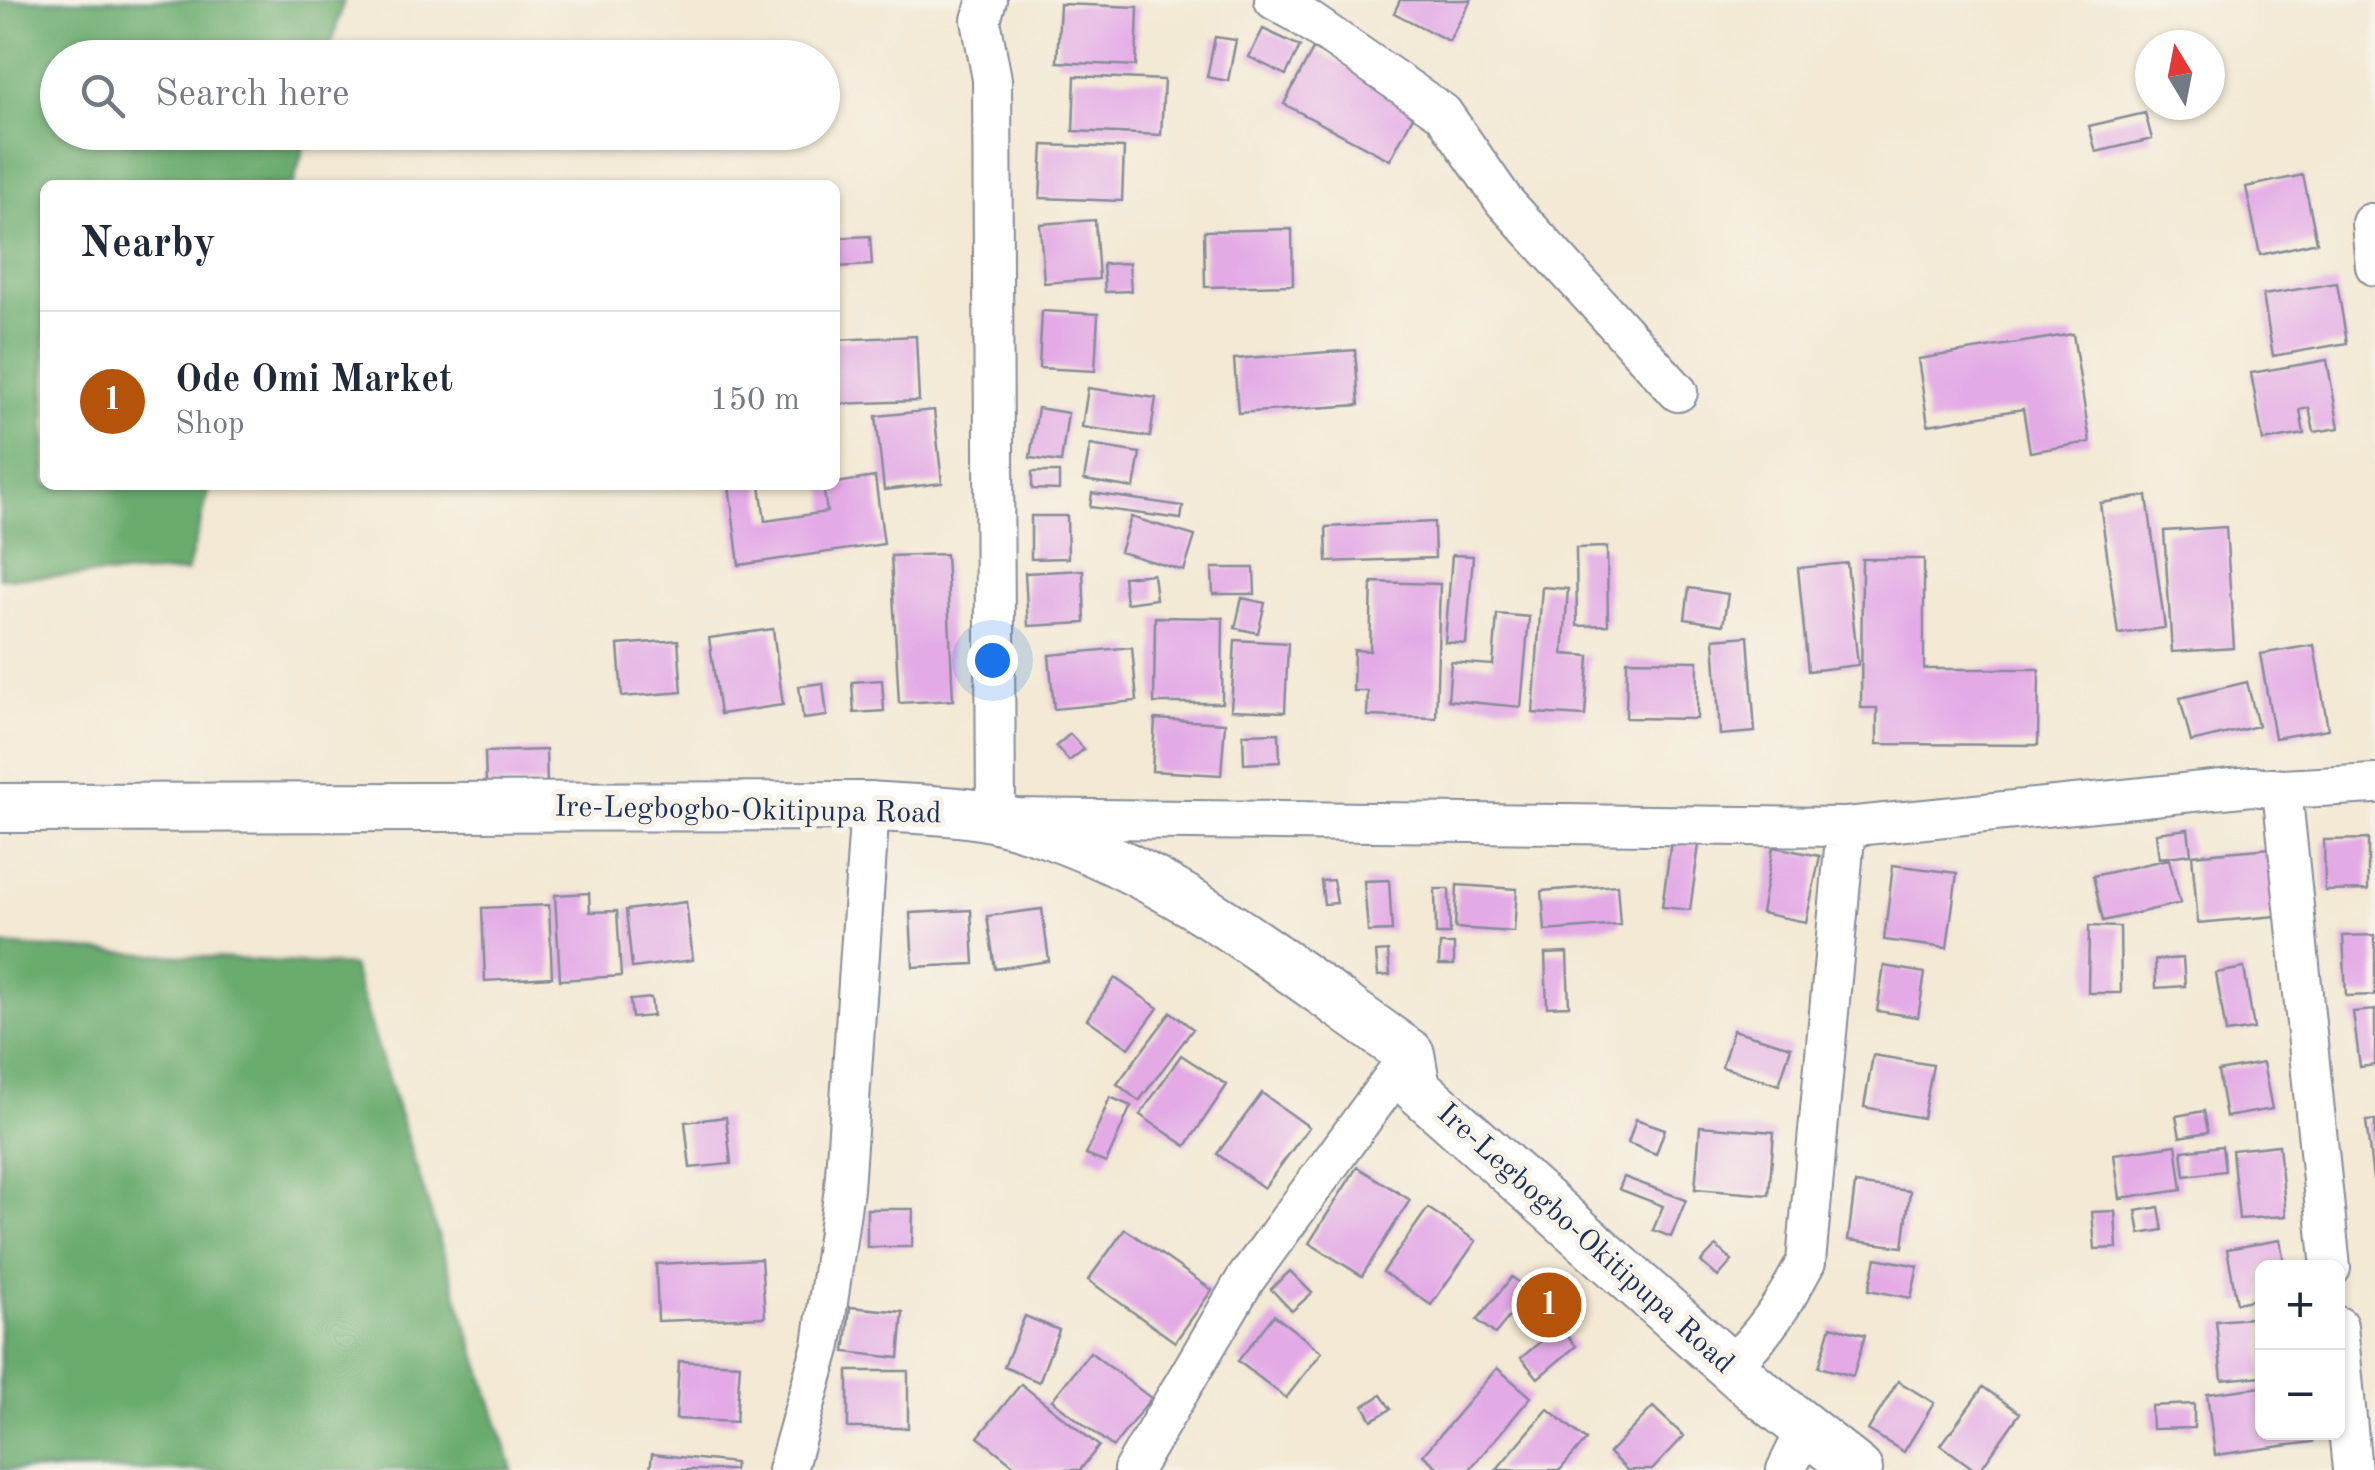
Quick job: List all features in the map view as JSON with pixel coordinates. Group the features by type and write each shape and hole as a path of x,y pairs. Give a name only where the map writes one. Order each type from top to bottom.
{"street":[{"path":"987,0 981,20 992,79 996,818 1846,827 2252,786 2282,789 2375,784"},
{"path":"1274,0 1443,114 1504,201 1678,392"},
{"path":"2372,223 2375,266"},
{"path":"2282,789 2331,1260"},
{"path":"788,1470 822,1345 844,1189 870,806"},
{"name":"Ire-Legbogbo-Okitipupa Road","path":"0,808 870,806 996,818 1085,845 1163,884 1410,1054 1416,1088 1729,1366 1796,1450 1858,1470"},
{"path":"1729,1366 1754,1345 1780,1310 1806,1262 1846,827"},
{"path":"1133,1470 1245,1280 1410,1054"},
{"path":"2340,1350 2352,1470"}],"green space":[{"path":"0,0 344,0 333,40 40,40 40,150 303,150 294,180 40,180 40,490 210,490 187,572 0,578"},
{"path":"0,945 352,966 513,1470 0,1470"}],"building":[{"path":"1400,0 1471,0 1449,41 1394,13"},
{"path":"1060,4 1138,7 1136,66 1057,62"},
{"path":"1263,29 1300,46 1286,75 1249,57"},
{"path":"1215,37 1236,40 1228,81 1207,77"},
{"path":"1313,49 1419,105 1390,160 1284,104"},
{"path":"1075,76 1164,80 1161,135 1073,131"},
{"path":"2135,115 2135,120 2147,120 2152,139 2096,152 2089,126"},
{"path":"1043,145 1124,148 1122,201 1040,198"},
{"path":"2303,175 2317,242 2260,255 2246,187"},
{"path":"1095,220 1099,279 1044,283 1040,224"},
{"path":"1292,229 1293,285 1205,287 1204,231"},
{"path":"870,236 872,265 840,267 840,238"},
{"path":"1129,263 1131,291 1105,292 1103,264"},
{"path":"2337,283 2347,343 2273,356 2263,295"},
{"path":"1042,311 1098,314 1095,371 1039,368"},
{"path":"2073,334 2090,442 2030,452 2023,409 1928,425 1918,359"},
{"path":"916,336 919,401 840,404 840,340"},
{"path":"1355,350 1359,405 1238,413 1234,359"},
{"path":"2327,360 2339,428 2314,432 2309,408 2300,410 2304,434 2263,441 2251,373"},
{"path":"1088,388 1156,398 1150,437 1082,427"},
{"path":"1038,408 1068,413 1061,462 1030,458"},
{"path":"934,410 942,483 884,490 876,416"},
{"path":"1090,445 1140,453 1134,488 1084,480"},
{"path":"1032,472 1059,472 1059,490 1032,489"},
{"path":"875,477 884,544 739,565 730,490 761,490 765,521 827,512 824,490 840,490 840,482"},
{"path":"1092,493 1183,506 1181,519 1090,507"},
{"path":"2147,496 2165,628 2118,634 2100,503"},
{"path":"1031,516 1067,516 1068,558 1031,559"},
{"path":"1131,517 1195,536 1184,571 1120,552"},
{"path":"1434,522 1435,558 1327,562 1326,527"},
{"path":"2226,527 2234,648 2172,652 2164,531"},
{"path":"1607,547 1608,625 1577,626 1576,548"},
{"path":"946,554 953,700 899,703 891,556"},
{"path":"1452,555 1473,556 1466,644 1445,642"},
{"path":"1862,559 1924,559 1924,669 2039,669 2038,745 1877,744 1877,708 1861,708"},
{"path":"1847,563 1858,665 1808,671 1798,568"},
{"path":"1212,568 1254,568 1255,594 1213,594"},
{"path":"1083,570 1085,623 1028,626 1025,573"},
{"path":"1153,574 1156,599 1126,603 1123,577"},
{"path":"1372,582 1440,584 1436,718 1367,716 1368,691 1353,691 1354,650 1370,651"},
{"path":"1542,587 1568,589 1563,654 1589,656 1585,716 1533,713"},
{"path":"1689,588 1728,594 1723,625 1685,619"},
{"path":"1242,598 1265,603 1258,633 1235,628"},
{"path":"1497,614 1529,617 1521,707 1448,700 1451,662 1493,665"},
{"path":"1155,617 1223,618 1222,703 1154,703"},
{"path":"773,629 783,705 720,714 709,638"},
{"path":"1748,636 1755,732 1720,735 1714,639"},
{"path":"678,640 682,692 622,697 618,645"},
{"path":"1235,640 1288,643 1285,712 1231,710"},
{"path":"2314,645 2328,729 2275,738 2260,654"},
{"path":"1132,647 1137,701 1054,709 1049,655"},
{"path":"1627,660 1698,661 1697,719 1626,718"},
{"path":"882,680 884,711 854,713 852,682"},
{"path":"2247,682 2258,726 2191,742 2180,698"},
{"path":"823,683 827,716 803,719 799,686"},
{"path":"1155,719 1225,723 1221,775 1152,771"},
{"path":"1279,733 1280,762 1244,764 1243,734"},
{"path":"1070,734 1084,749 1069,761 1056,746"},
{"path":"546,750 547,784 486,786 485,752"},
{"path":"2188,829 2191,854 2159,858 2156,833"},
{"path":"2368,839 2368,890 2325,891 2324,840"},
{"path":"1671,841 1699,845 1690,910 1662,907"},
{"path":"1773,847 1820,856 1806,922 1761,913"},
{"path":"2281,847 2287,915 2198,923 2192,855"},
{"path":"2169,859 2180,903 2103,921 2093,876"},
{"path":"1893,865 1957,873 1947,948 1884,940"},
{"path":"1333,880 1337,903 1324,904 1321,881"},
{"path":"1389,880 1392,931 1368,932 1364,881"},
{"path":"1457,885 1517,889 1514,932 1455,928"},
{"path":"1617,885 1620,925 1545,931 1542,891"},
{"path":"1435,889 1449,889 1450,934 1436,934"},
{"path":"589,893 590,912 617,911 621,976 560,980 555,895"},
{"path":"686,902 693,960 632,968 626,910"},
{"path":"549,905 552,977 485,981 482,908"},
{"path":"1042,909 1049,961 995,969 987,916"},
{"path":"971,910 974,964 913,967 910,913"},
{"path":"2089,926 2120,927 2121,993 2088,993"},
{"path":"2375,935 2375,995 2346,996 2343,936"},
{"path":"1440,944 1454,944 1454,965 1439,965"},
{"path":"1388,951 1390,975 1378,976 1376,952"},
{"path":"1567,953 1569,1006 1547,1007 1545,954"},
{"path":"2183,958 2185,986 2156,988 2155,960"},
{"path":"1884,966 1925,973 1918,1017 1877,1011"},
{"path":"2244,968 2254,1029 2226,1033 2216,973"},
{"path":"1115,978 1158,1008 1129,1048 1087,1019"},
{"path":"651,998 653,1016 632,1018 630,1000"},
{"path":"2375,1010 2375,1065 2360,1067 2353,1012"},
{"path":"1171,1012 1193,1029 1139,1101 1117,1084"},
{"path":"1733,1030 1791,1047 1779,1085 1722,1067"},
{"path":"1181,1055 1227,1085 1186,1146 1140,1115"},
{"path":"1873,1055 1933,1065 1923,1118 1864,1107"},
{"path":"2263,1063 2272,1109 2226,1117 2218,1071"},
{"path":"1262,1093 1309,1127 1264,1188 1217,1154"},
{"path":"1110,1097 1131,1106 1106,1163 1086,1155"},
{"path":"2204,1111 2208,1132 2180,1137 2176,1116"},
{"path":"726,1117 731,1164 690,1168 685,1122"},
{"path":"1636,1119 1665,1129 1656,1154 1628,1143"},
{"path":"2375,1120 2375,1179 2373,1179 2366,1121"},
{"path":"1700,1126 1774,1132 1769,1195 1695,1189"},
{"path":"2176,1145 2182,1190 2120,1199 2114,1154"},
{"path":"2279,1145 2286,1216 2239,1219 2232,1150"},
{"path":"2222,1146 2225,1171 2185,1176 2182,1151"},
{"path":"1357,1167 1410,1200 1362,1276 1309,1243"},
{"path":"1624,1177 1686,1200 1671,1237 1653,1230 1663,1206 1619,1189"},
{"path":"1855,1184 1910,1191 1903,1247 1848,1240"},
{"path":"2159,1207 2163,1230 2140,1234 2136,1211"},
{"path":"1428,1208 1476,1241 1431,1305 1383,1272"},
{"path":"867,1209 913,1209 912,1247 867,1247"},
{"path":"2115,1211 2117,1248 2095,1249 2092,1212"},
{"path":"1125,1229 1212,1290 1175,1342 1088,1280"},
{"path":"2280,1240 2284,1260 2255,1260 2255,1299 2237,1303 2227,1249"},
{"path":"1716,1246 1732,1261 1718,1277 1701,1262"},
{"path":"1876,1258 1918,1266 1911,1298 1869,1290"},
{"path":"761,1259 765,1317 658,1321 656,1264"},
{"path":"1290,1271 1312,1293 1292,1311 1271,1289"},
{"path":"1512,1277 1530,1291 1495,1334 1477,1320"},
{"path":"850,1307 903,1312 899,1358 845,1352"},
{"path":"1274,1315 1322,1352 1286,1398 1238,1361"},
{"path":"1025,1316 1059,1330 1039,1382 1004,1367"},
{"path":"2255,1318 2255,1377 2222,1380 2216,1321"},
{"path":"1559,1326 1576,1346 1538,1378 1521,1358"},
{"path":"1831,1326 1865,1335 1853,1376 1819,1367"},
{"path":"1090,1352 1151,1398 1113,1447 1052,1400"},
{"path":"679,1361 740,1364 736,1422 676,1419"},
{"path":"1497,1368 1531,1397 1469,1470 1441,1470 1423,1455"},
{"path":"848,1371 908,1371 908,1428 848,1428"},
{"path":"1898,1381 1934,1403 1904,1452 1868,1430"},
{"path":"1021,1384 1099,1446 1080,1470 1020,1470 978,1437"},
{"path":"1983,1387 2020,1413 1980,1470 1975,1470 1941,1445"},
{"path":"2255,1388 2255,1440 2313,1442 2215,1455 2207,1394"},
{"path":"1381,1395 1391,1409 1372,1420 1364,1406"},
{"path":"2194,1404 2194,1428 2152,1429 2151,1406"},
{"path":"1653,1407 1684,1436 1652,1470 1627,1470 1609,1453"},
{"path":"1548,1409 1586,1440 1560,1470 1496,1470"},
{"path":"652,1454 735,1463 734,1470 650,1470"}],"place":[{"name":"Ode Omi Market","path":"1549,1305"}]}
